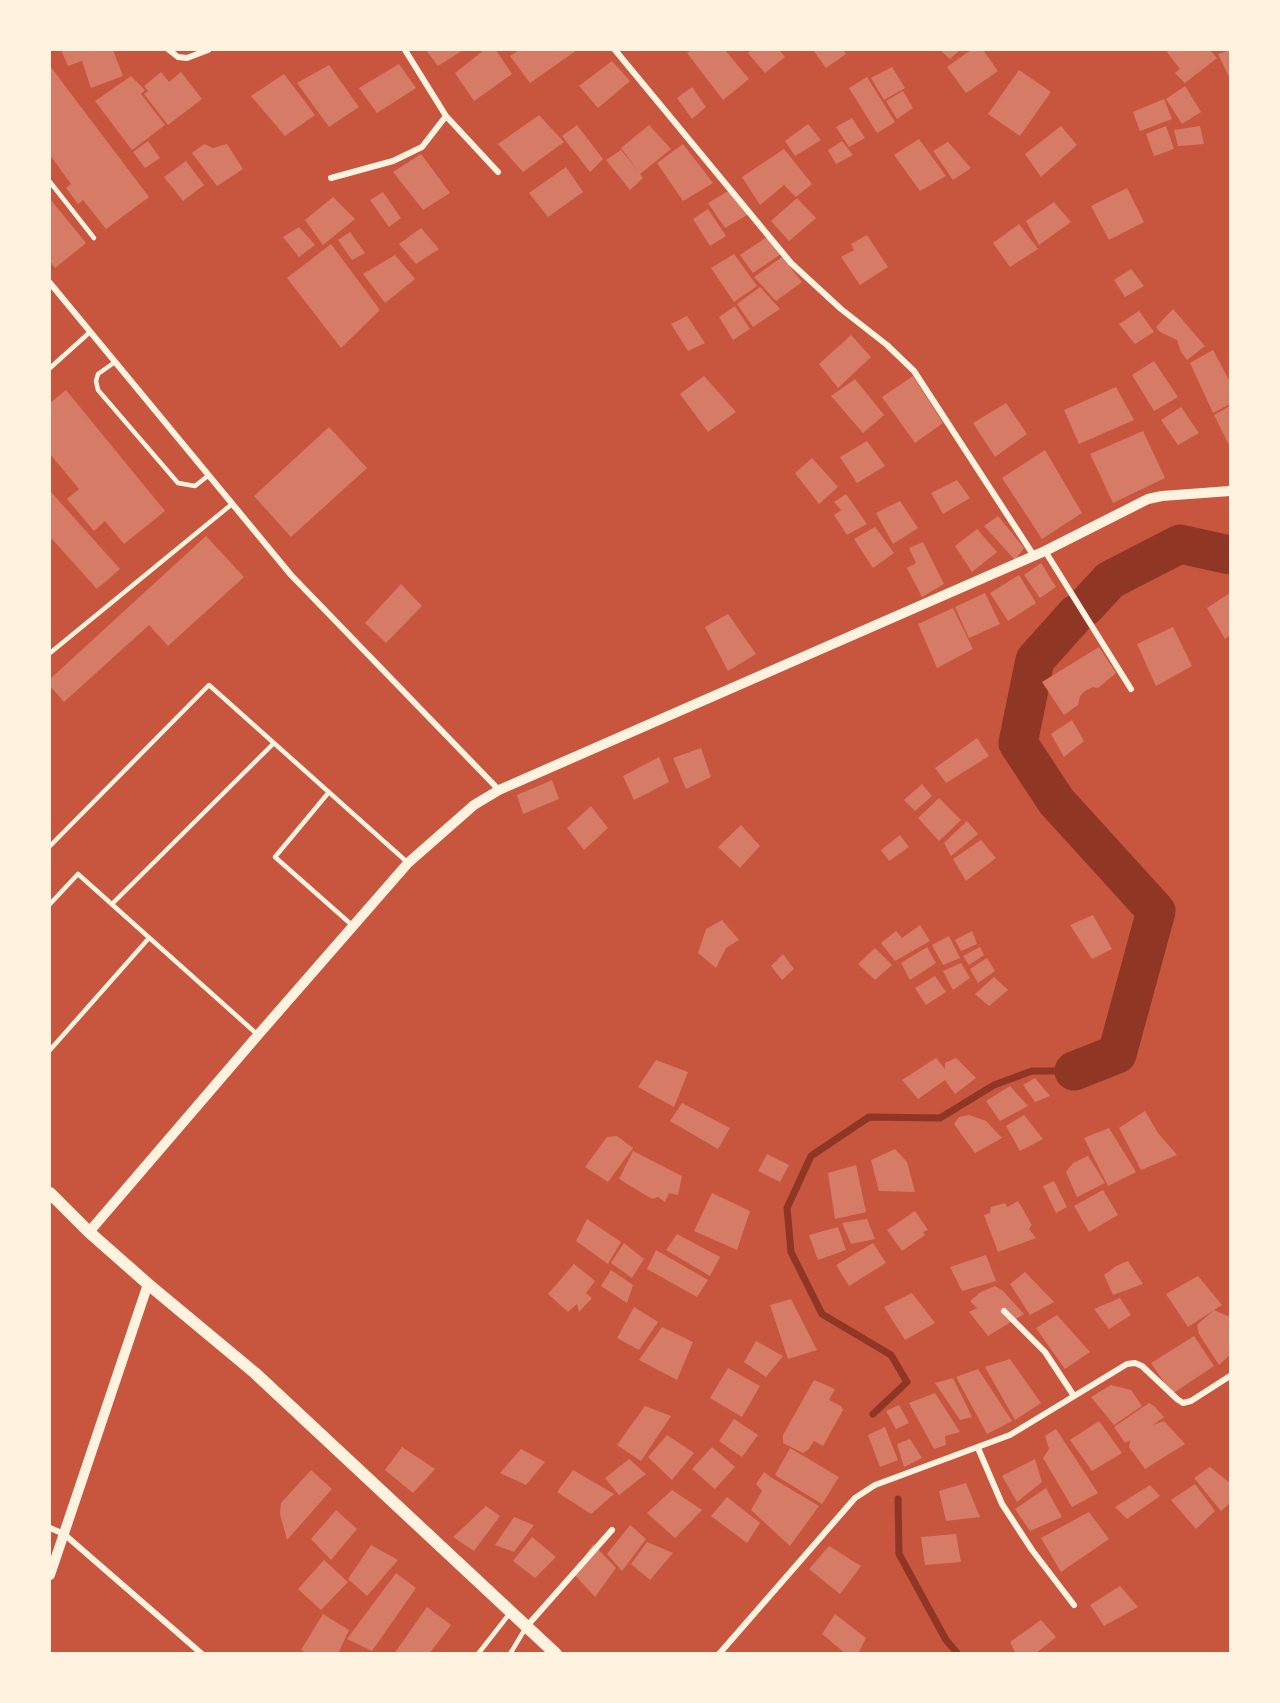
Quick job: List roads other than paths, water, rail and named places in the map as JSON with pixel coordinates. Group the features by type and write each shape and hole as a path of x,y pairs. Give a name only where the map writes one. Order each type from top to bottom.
{"main road":[{"path":"50,1193 89,1232 148,1284 255,1373 556,1653"}],"street":[{"path":"169,50 178,57 187,58 208,50"},
{"path":"405,50 446,116 498,172"},
{"path":"615,50 791,263 914,371 1040,553 1131,690"},
{"path":"331,178 393,161 422,147 446,116"},
{"path":"50,283 291,575 499,790"},
{"path":"89,1232 408,863 474,805 499,790 1040,553 1148,499 1230,491"},
{"path":"50,1575 148,1284"},
{"path":"1004,1311 1045,1352 1074,1396"},
{"path":"719,1653 855,1498 875,1485 1010,1435 1127,1364 1135,1363 1142,1366 1183,1403 1191,1401 1230,1376"},
{"path":"978,1448 1002,1504 1032,1550 1074,1605"},
{"path":"50,1528 64,1534 202,1653"},
{"path":"526,1626 612,1530"}],"lane":[{"path":"50,182 94,238"},
{"path":"50,368 90,332"},
{"path":"115,362 98,374 96,381 98,390 178,483 195,486 209,475"},
{"path":"50,653 232,504"},
{"path":"50,846 209,685 408,863"},
{"path":"112,904 274,743"},
{"path":"329,792 276,857 353,926"},
{"path":"50,904 78,874 258,1035"},
{"path":"50,1050 149,938"},
{"path":"478,1653 511,1612"},
{"path":"510,1653 526,1626"}],"waterway":[{"path":"1085,607 1110,580 1180,544 1230,555"},
{"path":"1074,1071 1117,1054 1156,911 1056,801 1018,743 1035,660 1076,614"},
{"path":"873,1414 907,1382 891,1355 822,1314 791,1252 787,1208 811,1156 869,1117 940,1118 994,1085 1032,1071 1074,1071"},
{"path":"898,1499 899,1554 946,1640 958,1654"}]}
